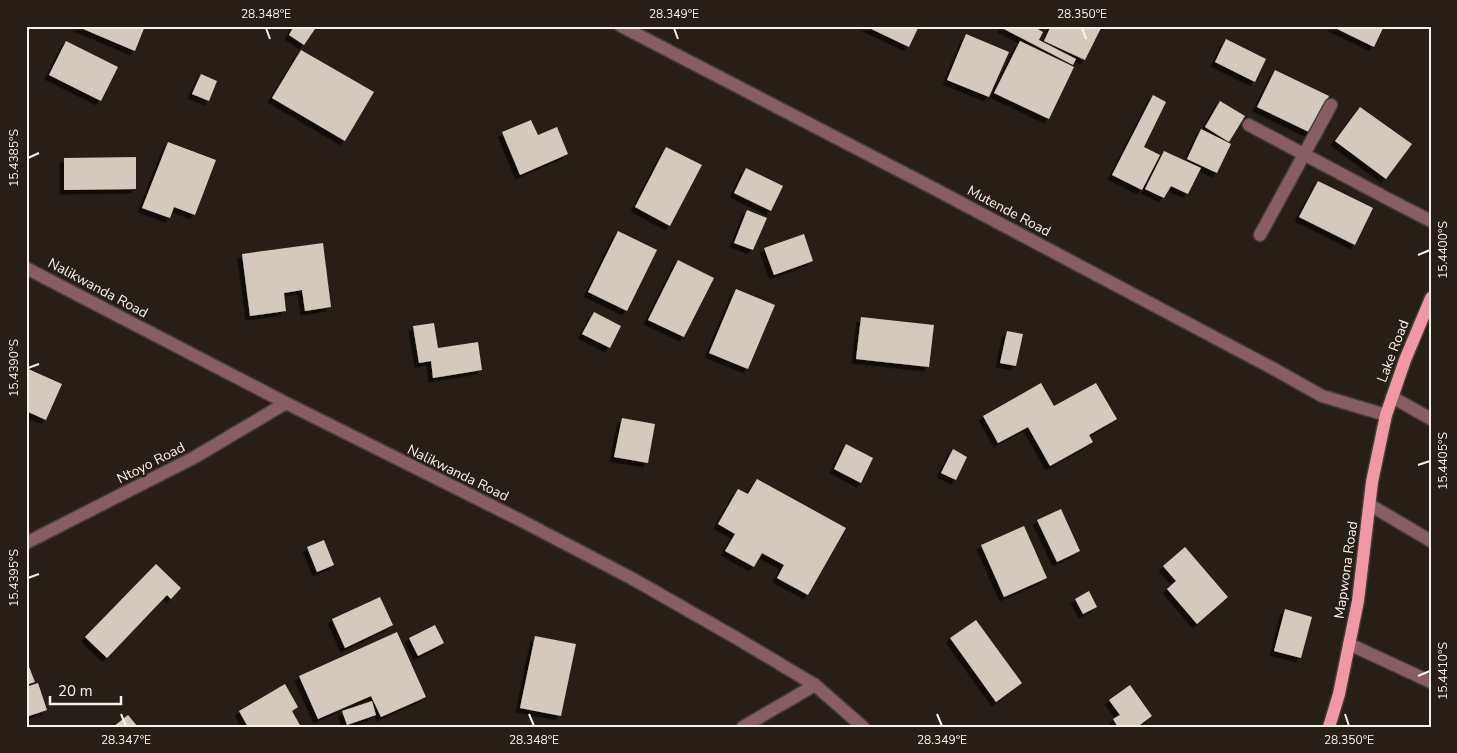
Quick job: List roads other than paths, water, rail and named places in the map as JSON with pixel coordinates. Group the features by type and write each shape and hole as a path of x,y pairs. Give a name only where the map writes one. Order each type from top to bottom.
{"main road":[{"name":"Lake Road","path":"1386,416 1405,360 1431,298"},
{"name":"Mapwona Road","path":"1329,727 1339,694 1358,601 1372,482 1386,416"}],"street":[{"name":"Mutende Road","path":"621,26 931,187 1322,396 1386,416"},
{"path":"1260,235 1331,105"},
{"path":"1250,125 1431,221"},
{"name":"Nalikwanda Road","path":"26,268 286,403 634,579 738,638 815,685 863,727"},
{"path":"1392,397 1431,419"},
{"name":"Ntoyo Road","path":"26,543 195,457 286,403"},
{"path":"1370,505 1431,541"},
{"path":"1349,644 1431,682"},
{"path":"743,727 815,685"}]}
